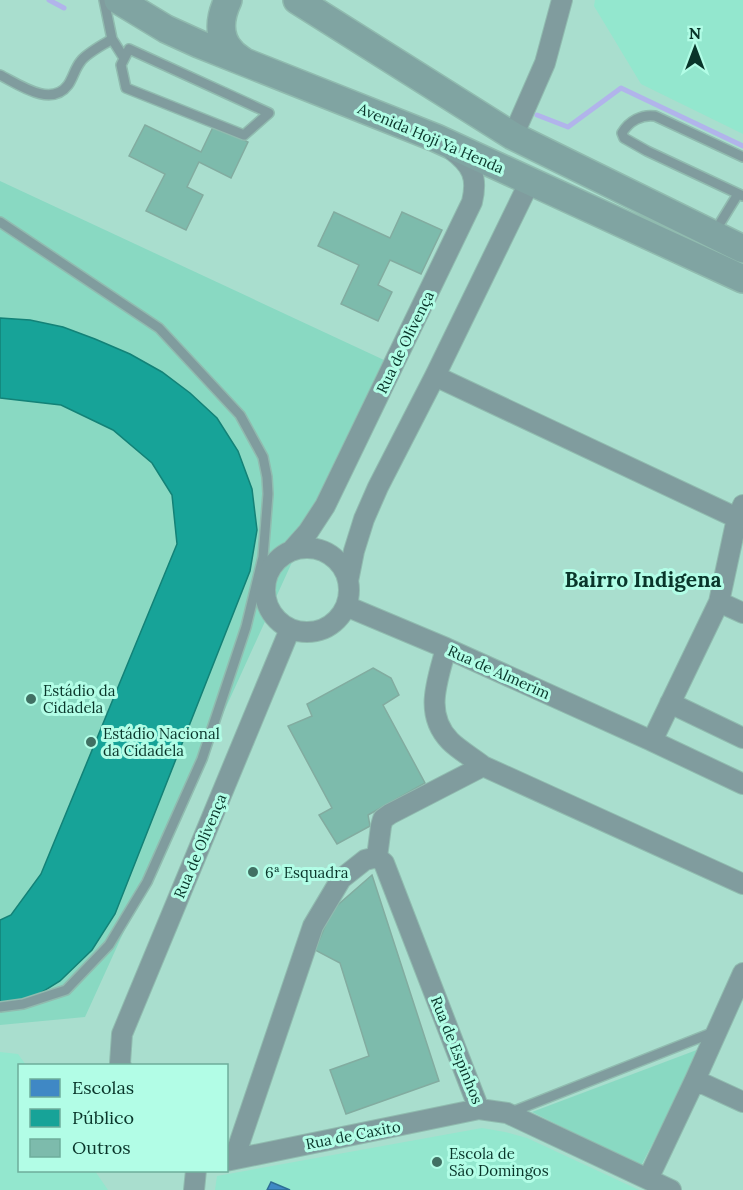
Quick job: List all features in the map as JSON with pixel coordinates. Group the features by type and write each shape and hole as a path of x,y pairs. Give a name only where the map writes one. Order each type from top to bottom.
{"main road":[{"name":"Avenida Hoji Ya Henda","path":"118,0 166,29 436,138 743,279"},
{"path":"228,0 221,15 222,36 230,51 246,63"},
{"path":"297,0 513,136 743,249"}],"street":[{"path":"513,136 545,63 562,0"},
{"name":"Rua de Olivença","path":"292,550 308,532 325,506 472,202 475,189 474,178 469,166 436,138"},
{"path":"348,581 345,572 328,554 313,548 292,550 273,565 266,577 267,605 281,624 302,632 317,631 330,625 346,606 354,550 364,519 531,181"},
{"path":"435,376 740,511 719,602 652,741"},
{"path":"719,602 743,613"},
{"name":"Rua de Almerim","path":"346,606 446,648 743,784"},
{"name":"Rua de Olivença","path":"120,1064 122,1034 290,629"},
{"path":"446,648 434,697 435,713 440,727 450,741 483,766 743,884"},
{"path":"670,703 743,738"},
{"path":"230,1160 313,926 341,879 365,860 377,857 381,826 390,814 483,766"},
{"name":"Rua de Espinhos","path":"377,857 384,863 479,1109 507,1113 671,1190"},
{"path":"648,1179 742,979"},
{"path":"695,1080 743,1102"},
{"name":"Rua de Caxito","path":"230,1160 479,1109"},
{"path":"194,1190 196,1172"}],"lane":[{"path":"104,0 112,39 124,58"},
{"path":"0,75 38,94 58,93 67,87 82,60 112,39"},
{"path":"129,49 268,113 244,135 126,88 121,65 124,58 129,49"},
{"path":"714,234 740,195 647,151 624,138 622,133 625,128 647,114 656,116 743,157"},
{"path":"0,222 159,328 240,415 263,458 268,494 263,557 246,627 202,759 147,882 109,945 66,990 23,1004 0,1007"},
{"path":"507,1113 717,1031"}],"shaded area":[{"path":"595,0 743,0 743,134 641,84 594,6"},
{"name":"Estádio Nacional da Cidadela","path":"0,181 384,360 85,1017 0,1025"},
{"path":"702,1048 641,1166 532,1112"},
{"path":"0,1052 18,1054 25,1064 18,1064 18,1172 96,1172 108,1190 0,1190"},
{"name":"Escola de São Domingos","path":"482,1128 527,1138 639,1190 215,1190 217,1176"}],"building: Escolas":[{"path":"271,1182 290,1190 267,1190"}],"building: Público":[{"path":"0,318 30,320 63,327 95,339 130,354 162,372 190,393 217,418 238,451 252,489 257,530 250,571 115,914 92,950 60,981 23,1004 0,1012 0,920 11,915 41,874 177,544 172,495 152,463 113,430 61,405 0,398"}],"building: Outros":[{"path":"145,125 201,152 214,125 248,142 231,178 199,162 187,187 203,195 186,230 146,211 165,174 129,156"},
{"path":"334,212 390,238 402,212 442,230 421,274 390,260 378,285 392,292 378,321 341,304 359,265 318,246"},
{"path":"373,668 391,678 399,695 383,705 425,783 368,815 370,826 337,844 319,815 332,808 288,726 312,716 307,704"},
{"path":"372,875 439,1081 346,1114 330,1070 369,1056 340,963 315,950 332,910"}],"waterway":[{"path":"49,0 64,8"},
{"path":"537,115 568,127 621,88 743,146"}],"place":[{"name":"Estádio da Cidadela","path":"31,699"},
{"name":"Estádio Nacional da Cidadela","path":"91,742"},
{"name":"6ª Esquadra","path":"253,872"},
{"name":"Escola de São Domingos","path":"437,1162"}],"district":[{"name":"Bairro Indigena","path":"643,579"}]}
